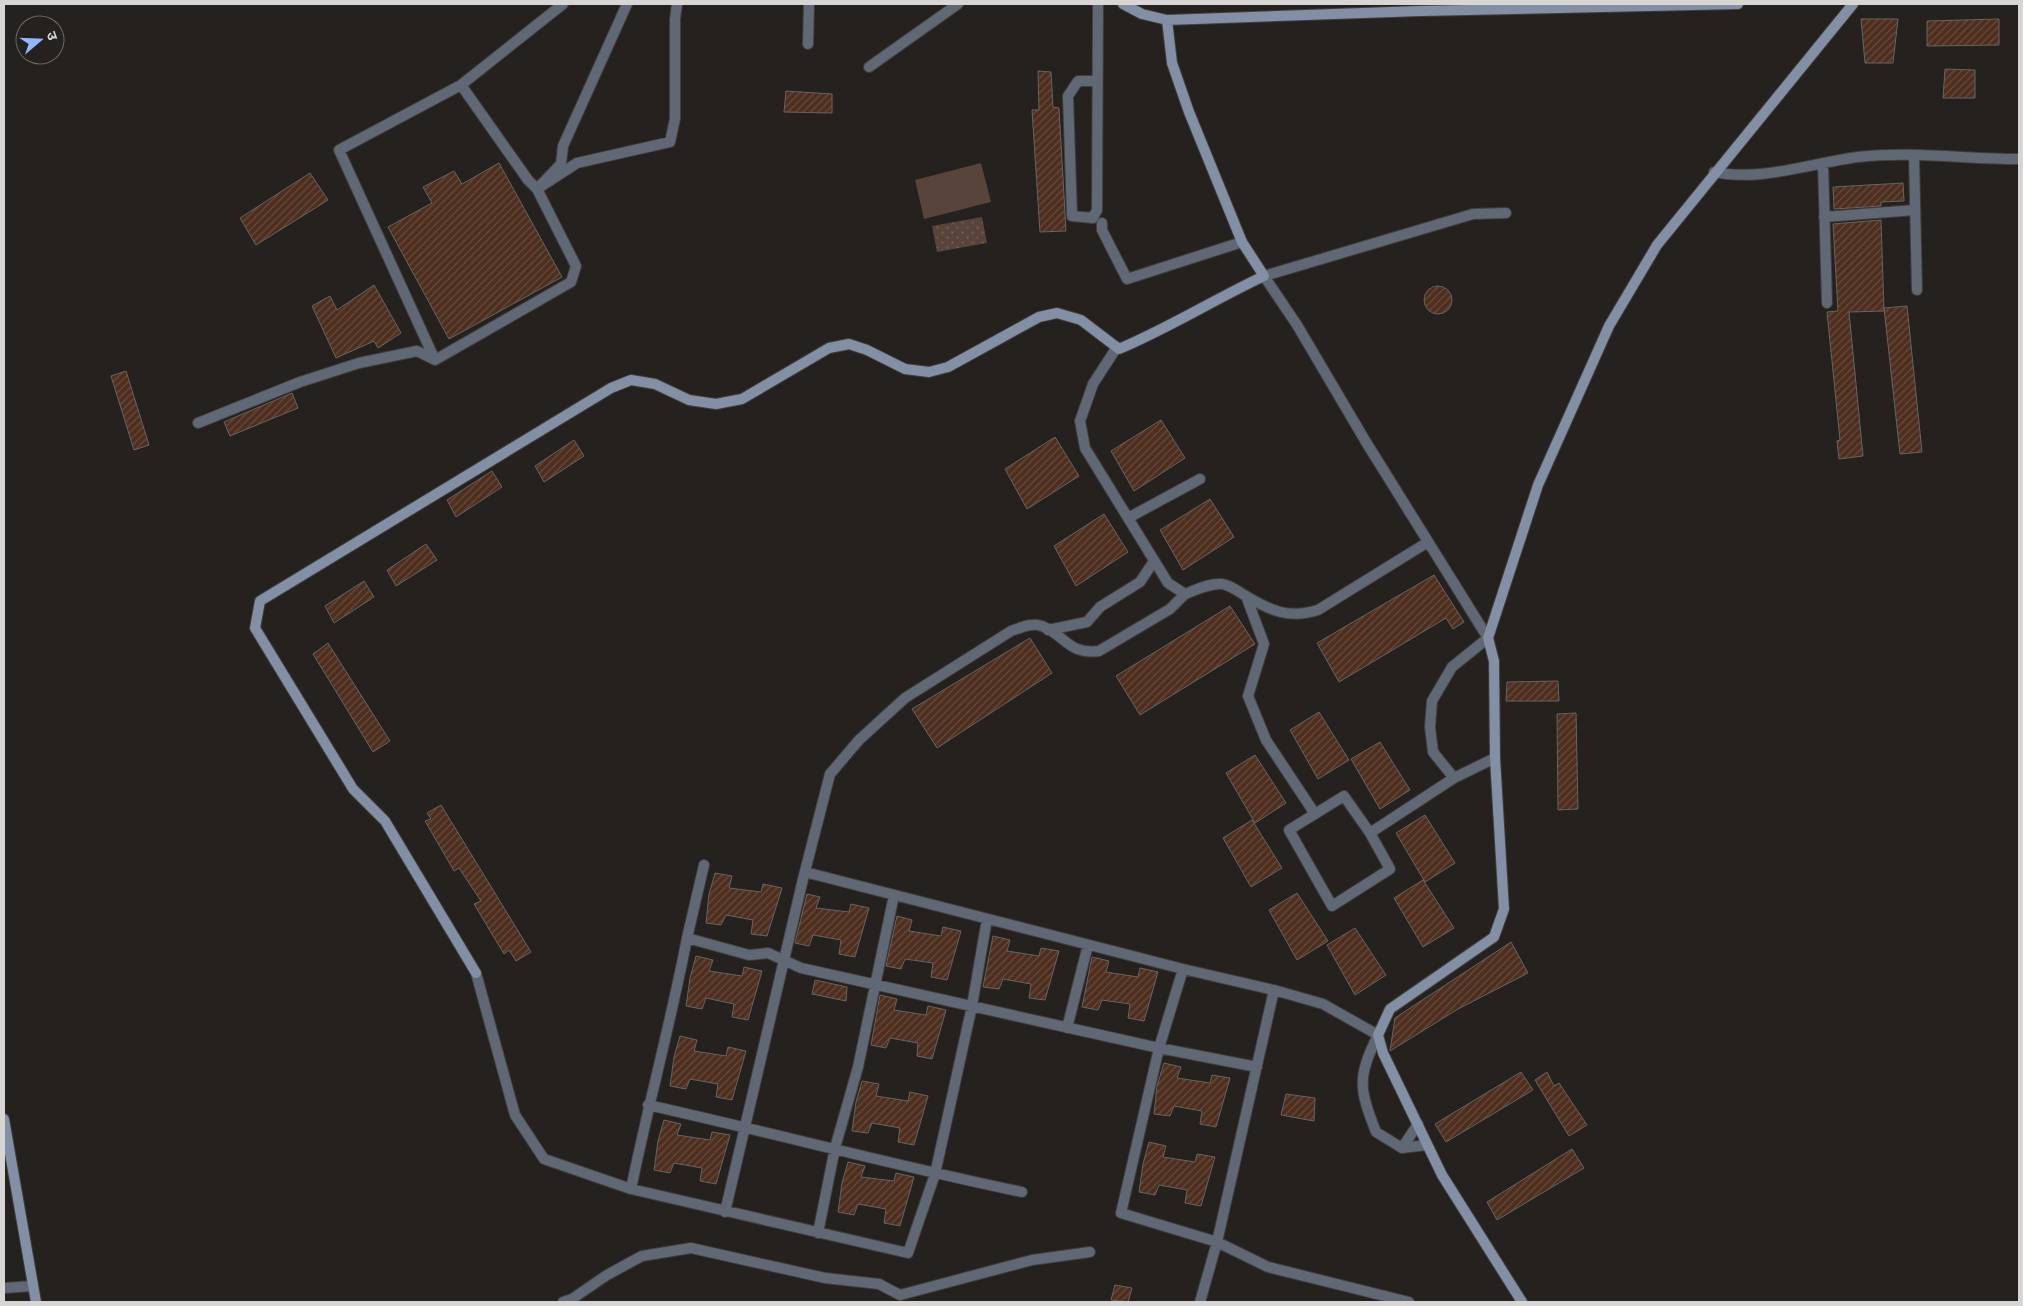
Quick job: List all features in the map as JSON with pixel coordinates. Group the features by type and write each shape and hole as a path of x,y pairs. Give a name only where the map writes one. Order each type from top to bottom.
{"street":[{"path":"435,360 339,150 461,85 563,4"},
{"path":"537,189 561,164 564,146 628,4"},
{"path":"537,189 577,164 670,142 675,119 675,18 677,4"},
{"path":"808,44 809,4"},
{"path":"869,67 958,4"},
{"path":"1097,81 1078,81 1068,96 1072,216 1093,218 1097,210 1098,4"},
{"path":"1123,4 1142,14 1167,20 1411,11 1738,4"},
{"path":"1454,778 1433,752 1430,727 1432,701 1452,667 1488,638 1538,485 1609,326 1657,244 1853,4"},
{"path":"1167,20 1172,63 1242,242 1297,325 1366,442 1488,638 1494,661 1495,758 1504,909 1494,937 1390,1009 1365,1063 1362,1089 1376,1132 1402,1148 1427,1145"},
{"path":"435,360 571,282 576,266 537,189 528,180 461,85"},
{"path":"1714,172 1736,177 1859,157 1914,156 2019,159"},
{"path":"1914,156 1917,290"},
{"path":"1823,163 1827,303"},
{"path":"1824,217 1915,210"},
{"path":"987,919 972,1006 935,1174 908,1253 631,1190 544,1159 515,1115 476,973 385,821 354,789 255,628 260,601 610,388 631,380 655,384 689,400 716,404 742,399 829,348 850,344 867,350 905,369 929,372 948,367 1039,318 1058,313 1081,320 1120,349 1158,332 1204,305 1264,276 1472,214 1506,213"},
{"path":"1102,222 1102,230 1127,279 1242,242"},
{"path":"1117,347 1093,384 1080,421 1085,448 1168,583 1185,594"},
{"path":"198,423 300,382 359,363 417,351 435,360"},
{"path":"1128,518 1200,478"},
{"path":"725,1212 830,774 859,740 905,698 1011,631 1026,626 1041,626 1073,648 1086,653 1099,651 1170,609 1185,594 1205,586 1223,584 1283,614 1301,615 1318,610 1428,542"},
{"path":"1048,630 1087,622 1100,607 1140,582 1154,561"},
{"path":"1246,596 1264,644 1248,696 1266,740 1315,814"},
{"path":"1370,833 1454,778 1495,758"},
{"path":"1344,796 1370,833 1390,869 1332,906 1289,830 1344,796"},
{"path":"631,1190 648,1105 671,1021 687,938 704,866"},
{"path":"805,872 1183,969 1274,990 1323,1004 1378,1035 1383,1053 1442,1175 1522,1302"},
{"path":"818,1233 835,1148 858,1067 894,895"},
{"path":"687,938 749,955 768,953 801,968 875,983 1067,1028 1256,1067"},
{"path":"1067,1028 1088,944"},
{"path":"1183,969 1159,1048 1121,1213 1217,1242 1268,1267 1409,1302"},
{"path":"1200,1302 1217,1242 1274,990"},
{"path":"648,1105 835,1148 935,1174 1022,1192"},
{"path":"4,1119 7,1163 36,1302"},
{"path":"1402,1148 1418,1124"},
{"path":"563,1302 572,1299 607,1275 642,1256 691,1248 825,1278 879,1284 900,1295 1032,1260 1090,1252"},
{"path":"4,1288 33,1286"}],"shaded area":[{"path":"981,163 991,202 924,219 915,180"},
{"path":"982,217 987,243 937,252 932,226"}],"building":[{"path":"1861,19 1898,19 1893,63 1865,63"},
{"path":"1999,19 1999,45 1927,46 1927,21"},
{"path":"1945,69 1975,70 1975,98 1943,98"},
{"path":"1038,71 1051,72 1053,107 1059,108 1066,231 1040,232 1032,110 1039,110"},
{"path":"786,91 832,94 832,113 784,112"},
{"path":"499,163 562,277 449,339 388,227 432,203 423,187 454,171 462,184"},
{"path":"310,173 328,200 256,245 240,218"},
{"path":"1903,183 1904,201 1881,202 1881,206 1834,209 1833,187"},
{"path":"1881,220 1884,311 1849,312 1863,456 1839,459 1837,441 1840,440 1827,312 1838,311 1833,224"},
{"path":"374,285 401,333 378,348 374,341 336,358 312,306 330,296 337,310"},
{"path":"1438,286 1448,290 1452,300 1448,310 1438,314 1428,310 1424,300 1428,290"},
{"path":"1907,306 1922,452 1900,454 1884,308"},
{"path":"126,371 149,445 134,450 111,376"},
{"path":"292,393 298,408 230,436 224,422"},
{"path":"1161,420 1185,458 1134,491 1111,451"},
{"path":"1055,437 1079,476 1027,509 1005,469"},
{"path":"574,440 584,456 544,482 535,466"},
{"path":"492,471 502,487 456,517 447,500"},
{"path":"1210,499 1234,537 1183,570 1160,530"},
{"path":"1104,514 1128,552 1076,586 1054,546"},
{"path":"426,544 437,560 396,586 387,570"},
{"path":"1434,575 1464,622 1453,629 1446,618 1339,682 1317,643"},
{"path":"364,581 374,597 334,623 325,606"},
{"path":"1230,606 1255,644 1140,715 1116,676"},
{"path":"1030,638 1052,673 937,748 912,709"},
{"path":"328,643 390,741 373,752 313,654"},
{"path":"1558,681 1559,701 1506,701 1507,682"},
{"path":"1319,712 1349,760 1318,779 1290,730"},
{"path":"1576,713 1578,809 1558,810 1557,714"},
{"path":"1380,742 1410,790 1380,809 1351,759"},
{"path":"1255,755 1286,803 1255,823 1226,773"},
{"path":"441,805 531,952 516,961 509,950 504,954 474,904 481,901 459,868 454,871 425,821 431,819 427,813"},
{"path":"1425,815 1455,863 1425,882 1396,833"},
{"path":"1252,820 1282,868 1251,887 1223,838"},
{"path":"715,873 732,876 729,888 761,892 763,884 782,888 767,936 751,934 753,920 726,915 721,925 706,923 709,894"},
{"path":"1423,880 1454,928 1423,947 1394,898"},
{"path":"1297,893 1328,941 1297,960 1269,910"},
{"path":"807,894 820,897 816,908 849,912 851,904 869,908 855,957 839,954 841,940 813,935 809,946 795,943"},
{"path":"897,916 912,920 909,931 941,936 943,927 961,931 947,980 931,977 933,963 905,959 901,969 886,966"},
{"path":"1355,928 1386,975 1355,995 1327,945"},
{"path":"993,936 1010,940 1007,951 1039,956 1041,948 1059,951 1045,1000 1029,998 1031,984 1003,979 999,989 983,987"},
{"path":"1511,942 1528,973 1458,1009 1390,1051 1395,1018"},
{"path":"696,956 713,960 709,971 742,976 744,967 762,971 748,1020 732,1017 734,1004 706,998 702,1009 686,1006 690,978"},
{"path":"1092,957 1109,961 1106,972 1138,977 1140,968 1158,972 1144,1021 1128,1018 1130,1004 1102,1000 1098,1010 1082,1007"},
{"path":"815,980 847,987 846,1001 812,994"},
{"path":"880,995 897,999 894,1010 926,1015 928,1006 946,1010 932,1059 917,1056 918,1043 890,1038 886,1048 871,1045"},
{"path":"680,1036 697,1040 694,1051 726,1056 728,1047 746,1051 732,1100 716,1097 718,1084 690,1079 686,1089 670,1086 674,1057"},
{"path":"1164,1063 1181,1067 1177,1078 1210,1083 1212,1075 1230,1078 1216,1127 1200,1124 1202,1111 1174,1106 1170,1116 1154,1114 1157,1086"},
{"path":"1521,1072 1533,1090 1446,1142 1435,1124"},
{"path":"1547,1072 1554,1086 1559,1083 1587,1125 1569,1136 1535,1080"},
{"path":"862,1081 879,1084 876,1096 908,1101 910,1092 928,1096 914,1145 898,1142 900,1128 872,1123 868,1133 852,1131 856,1102"},
{"path":"1286,1094 1315,1098 1314,1121 1281,1115"},
{"path":"664,1120 681,1124 677,1135 710,1140 712,1132 730,1135 716,1184 700,1181 702,1168 674,1163 670,1173 654,1170 658,1141"},
{"path":"1149,1142 1166,1146 1163,1157 1195,1162 1197,1154 1215,1157 1201,1206 1185,1203 1187,1190 1159,1185 1155,1195 1139,1192 1143,1164"},
{"path":"1572,1149 1584,1168 1497,1220 1487,1202"},
{"path":"848,1162 865,1166 861,1177 894,1181 896,1173 914,1177 900,1226 884,1223 886,1209 858,1204 854,1215 838,1212 842,1183"},
{"path":"1115,1285 1132,1288 1128,1302 1111,1300"}]}
